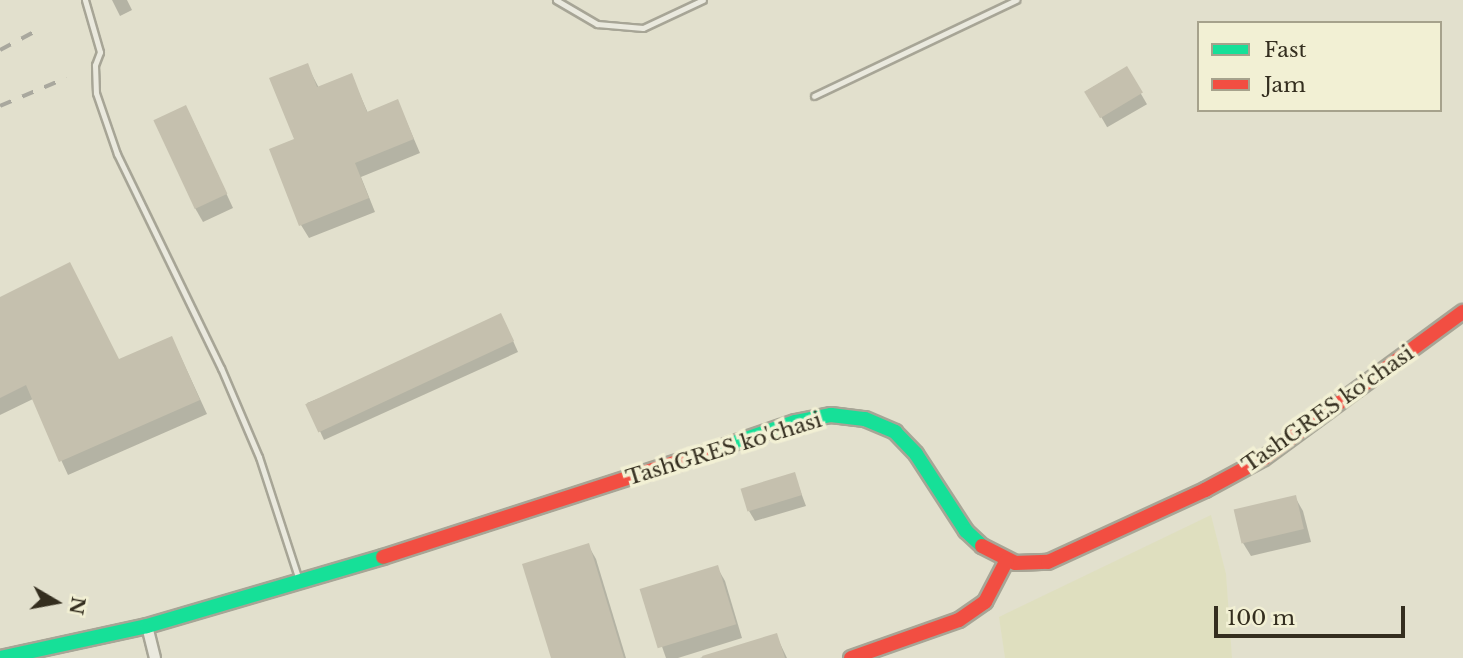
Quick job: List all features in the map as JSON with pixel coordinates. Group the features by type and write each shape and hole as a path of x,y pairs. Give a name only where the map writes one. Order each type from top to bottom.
{"main road":[{"name":"TashGRES ko'chasi","path":"0,658 147,626 300,583 593,491 795,422 831,415 865,419 895,432 916,454 971,536 1007,560 1039,564 1071,554 1264,458 1463,312"},
{"path":"851,658 959,620 985,602 1007,560"}],"street":[{"path":"147,626 155,658"}],"lane":[{"path":"85,0 100,52 95,65 96,93 117,154 221,368 259,457 300,583"},
{"path":"556,0 597,24 643,28 703,0"},
{"path":"814,96 1016,0"}],"green space":[{"path":"1211,515 1226,574 1232,658 1005,658 999,617"}],"building":[{"path":"308,63 317,87 352,73 367,112 398,99 414,139 355,163 369,198 299,226 269,149 294,139 269,78"},
{"path":"1127,66 1143,93 1100,118 1084,92"},
{"path":"186,105 227,194 195,209 153,120"},
{"path":"70,262 119,359 172,336 200,400 59,462 26,385 0,398 0,297"},
{"path":"501,313 514,341 318,432 305,404"},
{"path":"795,472 802,495 748,512 740,489"},
{"path":"1296,495 1304,529 1242,543 1234,509"},
{"path":"589,543 624,658 551,658 522,564"},
{"path":"718,565 736,624 658,648 640,589"},
{"path":"777,633 785,658 702,656"}],"railway":[{"path":"0,50 34,32"},
{"path":"0,106 66,78"}],"traffic: fast":[{"path":"702,454 795,422 831,415 865,419 895,432 916,454 966,531 982,546"},
{"path":"0,658 147,626 383,557"}],"traffic: jam":[{"path":"982,546 1015,563 1048,562 1205,490 1264,458 1463,312"},
{"path":"383,557 702,454"},
{"path":"851,658 959,620 985,602 1007,560"}]}
